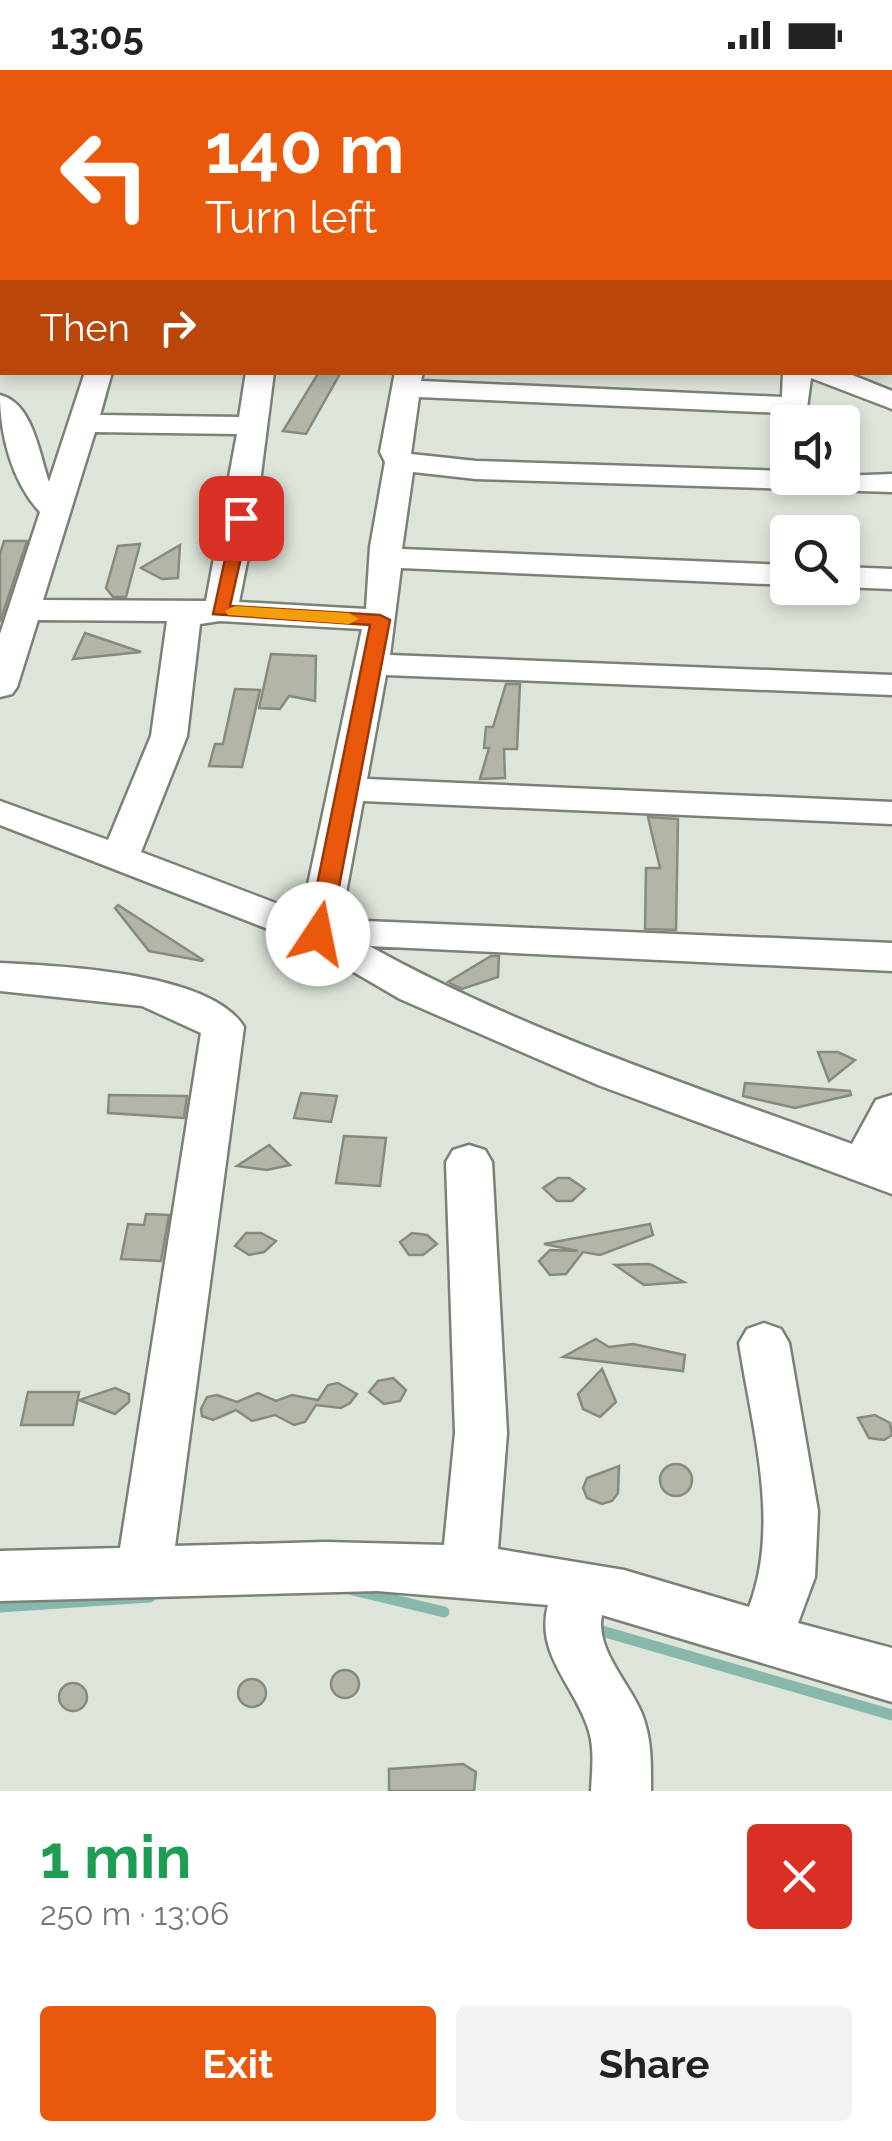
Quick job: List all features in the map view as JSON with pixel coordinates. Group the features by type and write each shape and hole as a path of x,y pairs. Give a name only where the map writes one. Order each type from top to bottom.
{"street":[{"path":"0,687 98,375"},
{"path":"220,610 241,518 260,375"},
{"path":"318,934 380,620 400,462 395,452 406,380 782,405 797,402 797,375"},
{"path":"828,375 892,400"},
{"path":"0,404 10,410 38,492 54,509"},
{"path":"85,423 253,426"},
{"path":"400,462 476,470 892,483"},
{"path":"0,493 30,468"},
{"path":"387,558 770,574"},
{"path":"860,578 892,579"},
{"path":"26,610 220,610 380,620"},
{"path":"119,859 169,736 184,616 220,610"},
{"path":"372,664 892,686"},
{"path":"346,789 892,812"},
{"path":"0,812 318,934 414,988 613,1074 878,1171 892,1111"},
{"path":"318,934 381,932 883,957 892,994"},
{"path":"0,977 76,982 160,998 201,1011 223,1027 144,1572"},
{"path":"469,1162 481,1434 469,1570"},
{"path":"764,1344 792,1512 788,1577 766,1636"},
{"path":"0,1576 298,1566 469,1570 587,1586 766,1636 846,1665 892,1674"},
{"path":"587,1586 571,1606 569,1630 620,1734 621,1791"}],"building":[{"path":"317,375 339,375 306,434 283,431"},
{"path":"4,541 27,541 0,622 0,554"},
{"path":"140,544 126,597 113,597 106,588 118,546"},
{"path":"180,545 178,578 162,579 141,568"},
{"path":"85,633 141,652 73,659"},
{"path":"271,654 316,656 315,701 289,696 280,709 259,708"},
{"path":"506,684 520,684 517,749 504,749 505,778 480,779 489,748 484,748 486,727 493,727"},
{"path":"235,689 260,690 242,767 209,766 215,744 223,744"},
{"path":"648,817 678,819 676,930 645,929 646,868 660,868"},
{"path":"118,905 203,960 149,951 115,908"},
{"path":"491,956 499,956 498,977 462,989 448,982"},
{"path":"818,1052 838,1052 855,1060 829,1081"},
{"path":"745,1083 850,1091 851,1095 795,1108 743,1096"},
{"path":"301,1093 337,1096 331,1122 294,1118"},
{"path":"109,1095 187,1096 184,1118 108,1113"},
{"path":"344,1136 386,1138 380,1186 336,1183"},
{"path":"269,1145 290,1165 267,1170 237,1166"},
{"path":"558,1178 569,1178 585,1189 572,1201 557,1201 543,1188"},
{"path":"146,1214 169,1215 161,1261 121,1259 128,1224 144,1225"},
{"path":"650,1224 653,1235 600,1255 583,1252 566,1274 550,1275 539,1261 550,1250 578,1251 544,1244"},
{"path":"246,1233 261,1233 276,1241 264,1252 249,1255 235,1246"},
{"path":"412,1233 427,1235 437,1244 423,1255 409,1255 400,1242"},
{"path":"648,1264 684,1282 644,1285 615,1265"},
{"path":"596,1339 609,1347 633,1344 685,1355 683,1371 563,1357"},
{"path":"602,1369 616,1402 600,1417 583,1409 578,1394"},
{"path":"393,1378 406,1390 400,1401 384,1404 369,1392 378,1381"},
{"path":"338,1383 357,1394 350,1403 341,1408 316,1405 305,1422 294,1425 275,1415 252,1421 236,1410 213,1420 202,1416 207,1397 217,1395 237,1402 258,1393 276,1401 292,1395 318,1400 328,1385"},
{"path":"115,1388 129,1394 129,1402 115,1414 79,1400"},
{"path":"28,1392 79,1392 73,1425 21,1425"},
{"path":"875,1415 890,1423 892,1435 884,1440 869,1438 858,1418"},
{"path":"676,1464 687,1469 692,1480 687,1491 676,1496 665,1491 660,1480 665,1469"},
{"path":"619,1466 618,1493 612,1501 602,1504 587,1498 583,1488 587,1478"},
{"path":"345,1670 355,1674 359,1684 355,1694 345,1698 335,1694 331,1684 335,1674"},
{"path":"252,1679 262,1683 266,1693 262,1703 252,1707 242,1703 238,1693 242,1683"},
{"path":"73,1683 83,1687 87,1697 83,1707 73,1711 63,1707 59,1697 63,1687"},
{"path":"463,1764 476,1772 474,1791 389,1791 389,1769"}],"waterway":[{"path":"349,1589 444,1612"},
{"path":"0,1607 150,1597"},
{"path":"595,1629 892,1715"}],"slow traffic":[{"path":"235,611 349,619"}],"route":[{"path":"241,518 220,610 380,620 318,934"}]}
